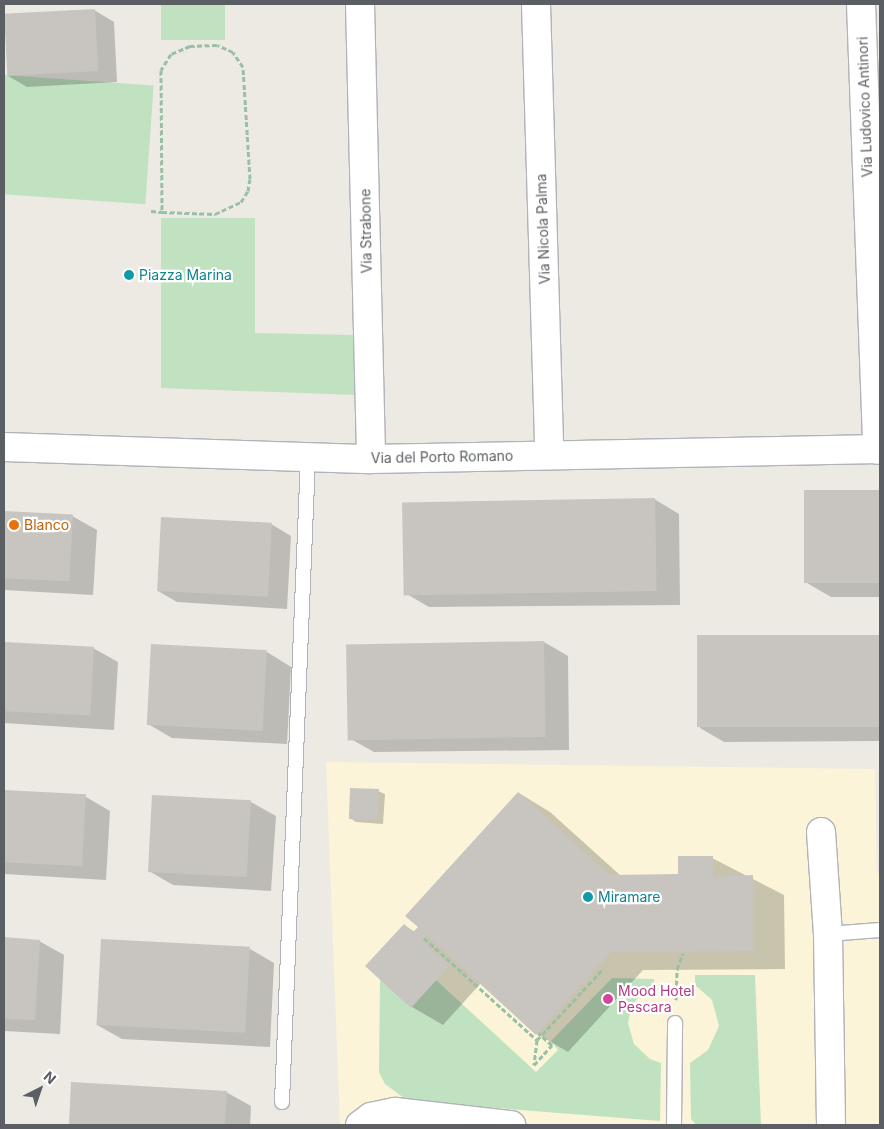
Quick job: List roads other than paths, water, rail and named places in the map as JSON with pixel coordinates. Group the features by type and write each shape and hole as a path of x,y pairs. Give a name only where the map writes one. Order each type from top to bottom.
{"street":[{"name":"Via Strabone","path":"360,4 372,459"},
{"name":"Via Nicola Palma","path":"536,4 549,454"},
{"name":"Via Ludovico Antinori","path":"861,4 879,449"},
{"name":"Via del Porto Romano","path":"4,447 372,459 549,454 879,449"},
{"path":"821,832 828,934 831,1125"},
{"path":"360,1125 372,1117 395,1112 511,1125"}],"lane":[{"path":"282,1102 308,457"},
{"path":"828,934 880,930"},
{"path":"674,1125 675,1023"}],"place":[{"name":"Piazza Marina","path":"129,275"},
{"name":"Blanco","path":"14,525"},
{"name":"Miramare","path":"588,897"},
{"name":"Mood Hotel Pescara","path":"608,999"}]}
